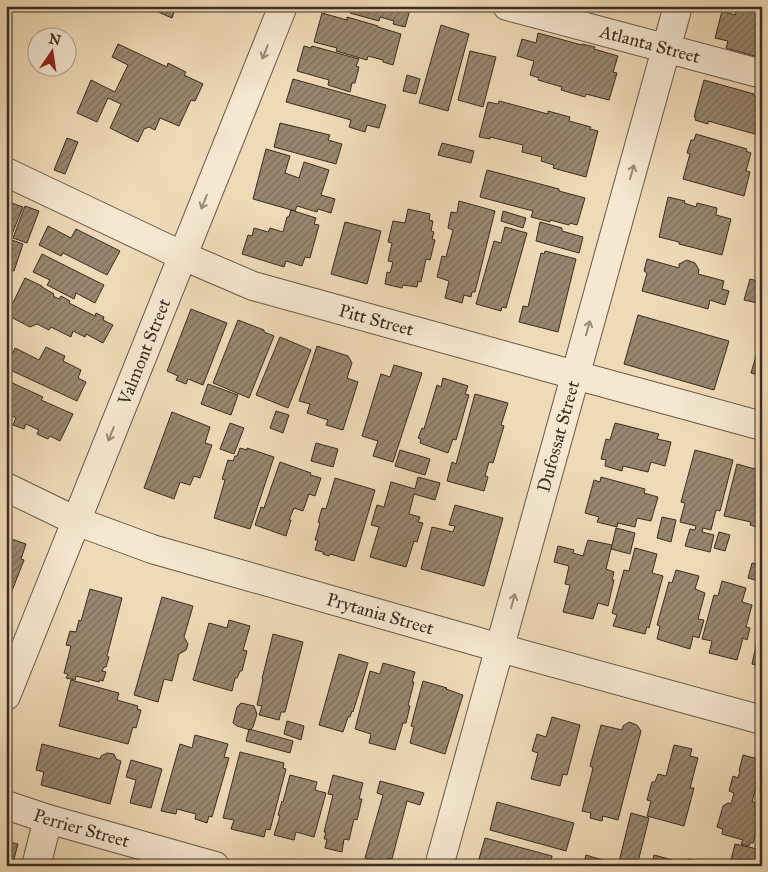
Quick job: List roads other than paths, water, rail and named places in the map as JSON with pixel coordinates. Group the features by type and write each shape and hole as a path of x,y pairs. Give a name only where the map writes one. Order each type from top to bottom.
{"street":[{"name":"Valmont Street","path":"6,696 283,6"},
{"name":"Atlanta Street","path":"507,6 762,74"},
{"name":"Dufossat Street","path":"439,866 678,6"},
{"name":"Pitt Street","path":"6,172 183,256 254,286 762,426"},
{"name":"Prytania Street","path":"6,487 76,521 152,549 762,720"},
{"name":"Perrier Street","path":"6,805 48,819 216,866"},
{"path":"36,866 48,819"}]}
